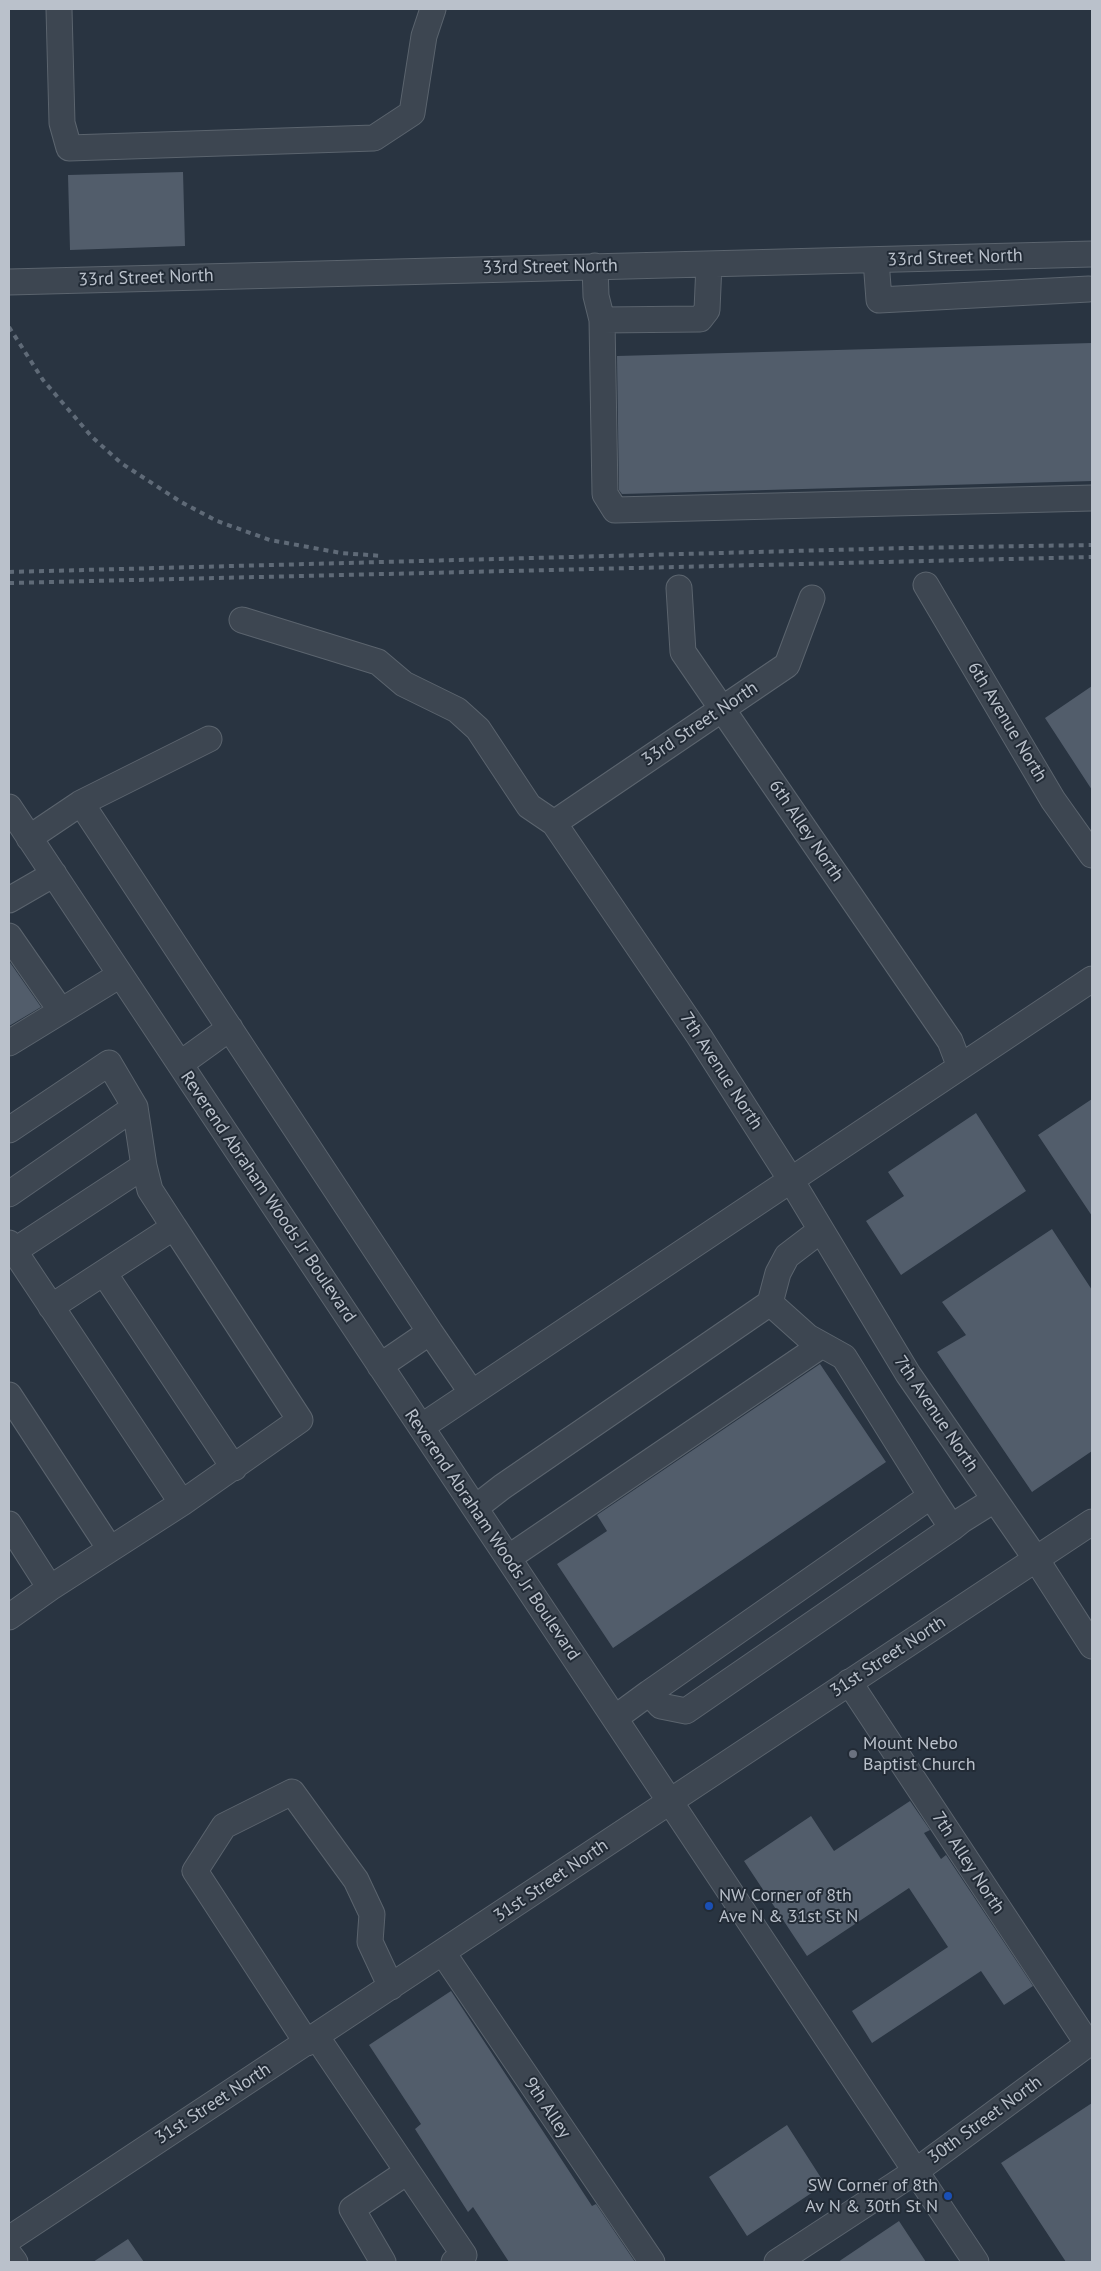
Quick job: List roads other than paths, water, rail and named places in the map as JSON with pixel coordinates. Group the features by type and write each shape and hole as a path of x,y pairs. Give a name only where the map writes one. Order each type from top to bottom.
{"street":[{"path":"59,9 62,123 69,148 374,138 412,113 424,36 433,9"},
{"path":"876,260 879,300 1091,289 1090,254"},
{"name":"33rd Street North","path":"9,282 1090,254"},
{"path":"1000,256 1001,294"},
{"path":"602,320 700,319 706,310 709,264"},
{"path":"595,266 596,296 602,320 605,494 615,510 1092,498"},
{"name":"6th Avenue North","path":"926,585 1053,800 1092,855"},
{"name":"6th Alley North","path":"679,588 683,652 950,1041 960,1067"},
{"name":"33rd Street North","path":"554,823 724,710 786,665 812,598"},
{"name":"7th Avenue North","path":"242,620 378,662 404,684 457,710 478,729 529,806 554,823 699,1036 791,1180 908,1374 1036,1559 1092,1646"},
{"path":"16,823 81,802 209,739"},
{"path":"81,802 472,1393"},
{"name":"Reverend Abraham Woods Jr Boulevard","path":"16,823 54,874 976,2262"},
{"path":"9,900 54,874"},
{"path":"9,936 62,1011"},
{"path":"9,1043 120,975"},
{"path":"420,1427 1092,979"},
{"path":"180,1064 230,1028"},
{"path":"9,1130 109,1063 135,1107 144,1166 150,1190 300,1420 234,1468 50,1588 9,1617"},
{"path":"9,1194 135,1107"},
{"path":"144,1166 11,1247 182,1503"},
{"path":"51,1307 174,1227"},
{"path":"475,1508 502,1487 770,1303 778,1273 787,1256 821,1230"},
{"path":"104,1273 234,1468"},
{"path":"770,1303 808,1337 844,1357 952,1528"},
{"path":"380,1366 430,1332"},
{"path":"508,1558 822,1345"},
{"path":"9,1395 110,1549"},
{"path":"615,1718 931,1496"},
{"path":"649,1693 661,1706 686,1711 994,1500"},
{"name":"31st Street North","path":"9,2239 391,1988 1092,1522"},
{"path":"9,1524 50,1588"},
{"name":"7th Alley North","path":"849,1682 1090,2043"},
{"path":"391,1988 370,1942 372,1914 356,1880 292,1792 224,1826 195,1871 464,2255 454,2262"},
{"name":"9th Alley","path":"443,1953 652,2262"},
{"name":"30th Street North","path":"777,2262 916,2171 1090,2043"},
{"path":"383,2262 352,2210 407,2172"},
{"path":"9,2254 15,2262"}],"railway":[{"path":"9,327 43,380 92,437 121,463 181,502 217,521 270,540 341,553 382,556"},
{"path":"9,572 906,548 1092,545"},
{"path":"9,583 1092,557"}],"place":[{"name":"Mount Nebo Baptist Church","path":"853,1754"},
{"name":"NW Corner of 8th Ave N & 31st St N","path":"709,1906"},
{"name":"SW Corner of 8th Av N & 30th St N","path":"948,2196"}]}
